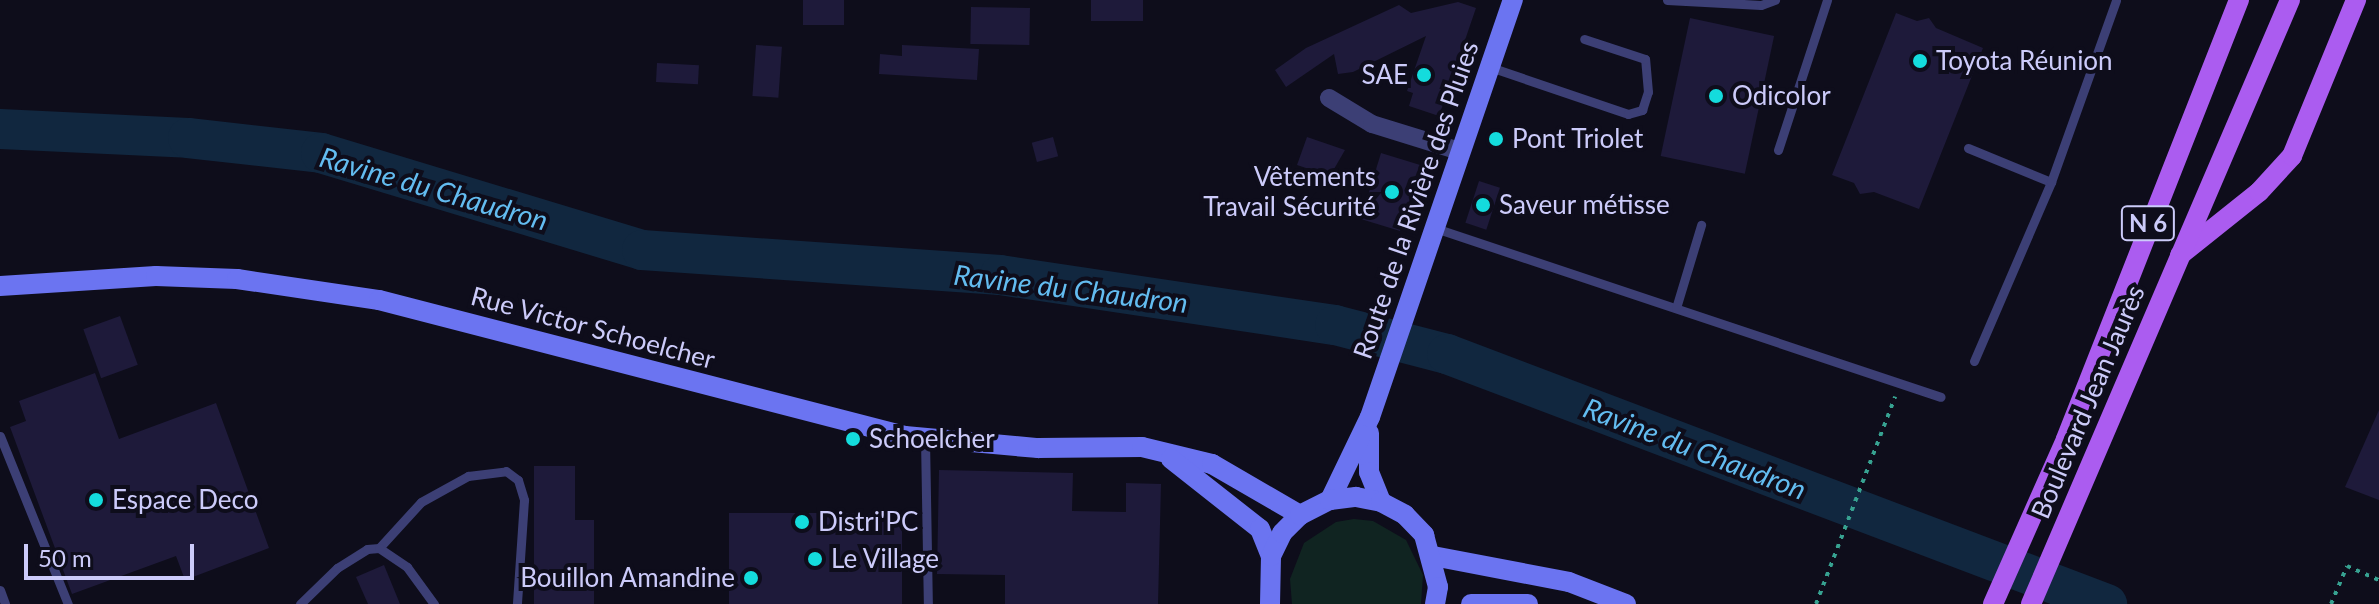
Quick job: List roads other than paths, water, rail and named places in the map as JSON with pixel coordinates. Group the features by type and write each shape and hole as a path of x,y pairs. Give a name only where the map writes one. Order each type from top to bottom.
{"main road":[{"name":"Route de la Rivière des Pluies","path":"1330,500 1370,417 1414,278 1513,0"},
{"name":"Boulevard Jean Jaurès","path":"2031,604 2177,257 2290,0"},
{"path":"2177,257 2259,192 2292,156 2356,0"},
{"name":"Boulevard Jean Jaurès","path":"1993,604 2066,439 2121,288 2238,4"},
{"name":"Rue Victor Schoelcher","path":"0,286 156,276 338,293 925,439 1038,448 1142,447 1168,456 1212,464 1300,515"},
{"name":"Route de la Rivière des Pluies","path":"1370,417 1368,463 1381,502"},
{"name":"Rue Victor Schoelcher","path":"1168,456 1260,529 1271,556"},
{"path":"1270,604 1271,556 1300,515 1330,500 1356,497 1381,502 1405,515 1433,556 1438,587 1435,604"},
{"path":"1433,556 1569,582 1626,604"},
{"path":"1471,604 1528,604"}],"street":[{"path":"1329,98 1372,124 1459,151"}],"lane":[{"path":"1667,0 1761,5 1775,0"},
{"path":"1778,150 1827,0"},
{"path":"1974,361 2051,182 2116,0"},
{"path":"1490,67 1628,114 1642,110 1648,92 1645,59 1584,39"},
{"path":"1968,148 2051,182"},
{"path":"1676,308 1701,225"},
{"path":"1432,227 1941,397"},
{"path":"0,436 68,604"},
{"path":"925,439 928,604"},
{"path":"379,548 421,502 468,476 506,471 518,480 524,500 517,604"},
{"path":"300,604 337,568 367,549 379,548 407,567 434,604"},
{"path":"0,590 5,604"}],"waterway":[{"name":"Ravine du Chaudron","path":"0,129 188,138 321,153 642,250 1000,275 1335,325 1447,354 2107,604"}],"place":[{"name":"Toyota Réunion","path":"1920,61"},
{"name":"SAE","path":"1424,75"},
{"name":"Odicolor","path":"1716,96"},
{"name":"Pont Triolet","path":"1496,139"},
{"name":"Vêtements Travail Sécurité","path":"1392,192"},
{"name":"Saveur métisse","path":"1483,205"},
{"name":"Schoelcher","path":"853,439"},
{"name":"Espace Deco","path":"96,500"},
{"name":"Distri'PC","path":"802,522"},
{"name":"Le Village","path":"815,559"},
{"name":"Bouillon Amandine","path":"751,578"}]}
